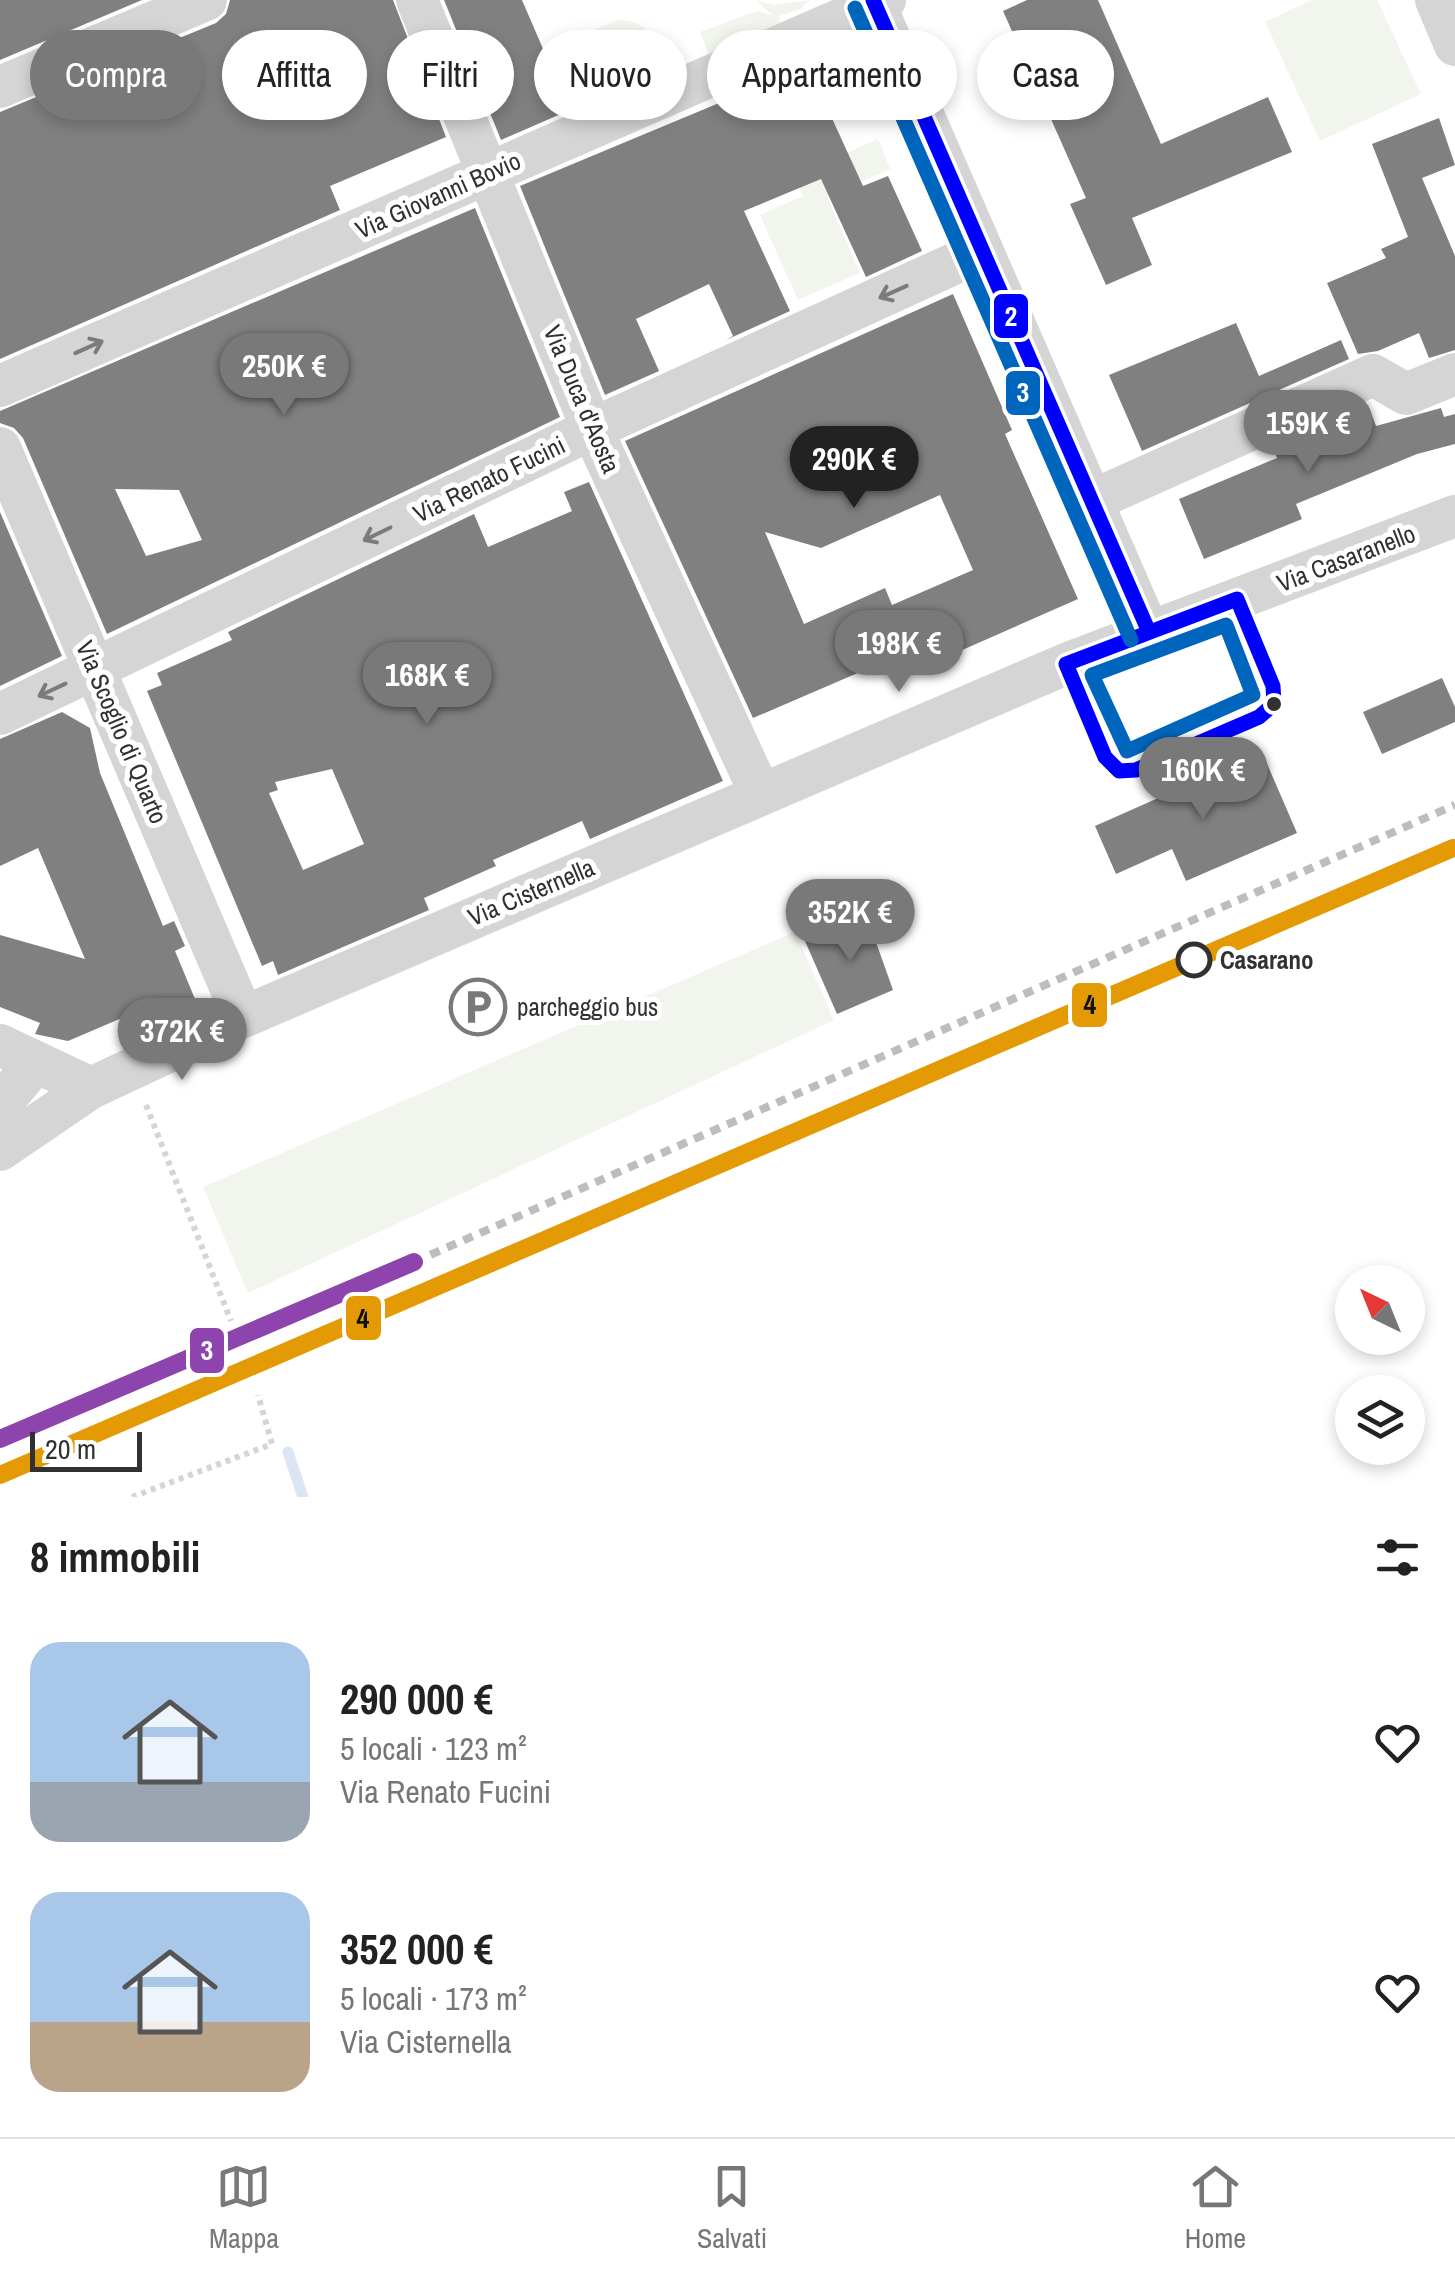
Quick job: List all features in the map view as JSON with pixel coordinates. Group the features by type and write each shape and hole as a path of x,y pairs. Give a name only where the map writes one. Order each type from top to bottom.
{"street":[{"path":"0,87 206,0"},
{"name":"Via Duca d'Aosta","path":"417,0 491,172 592,429 760,793"},
{"path":"1436,0 1455,45"},
{"path":"878,1 982,252 1149,632"},
{"name":"Via Giovanni Bovio","path":"0,386 878,1"},
{"name":"Via Renato Fucini","path":"0,714 592,429 982,252"},
{"path":"1090,502 1374,375 1406,394 1455,374"},
{"name":"Via Scoglio di Quarto","path":"0,448 242,1017"},
{"name":"Via Casaranello","path":"1149,632 1455,516"},
{"name":"Via Cisternella","path":"0,1150 131,1066 760,793 1149,632"},
{"path":"0,1105 18,1053 92,1088"}],"lane":[{"path":"1066,664 1105,757 1118,771 1136,770 1260,717 1274,704 1273,686 1236,600"}],"path":[{"path":"131,1066 230,1321"},
{"path":"132,1497 272,1444 258,1395"}],"shaded area":[{"path":"756,0 774,5 809,0 801,9 779,16 779,30 707,30 707,50 700,32 757,11 772,15"},
{"path":"1312,0 1377,0 1421,94 1320,141 1265,22"},
{"path":"618,20 646,30 594,30"},
{"path":"878,139 890,169 827,197 860,273 798,300 760,215 803,196 795,176"},
{"path":"795,932 834,1020 248,1293 203,1187"}],"building":[{"path":"0,0 142,0 71,30 30,30 30,47 0,60"},
{"path":"230,0 393,0 405,30 387,30 387,120 439,120 446,137 330,186 340,210 0,359 0,112 30,100 30,120 202,120 199,30 226,14"},
{"path":"444,0 522,0 535,30 534,120 547,120 501,140 493,120 514,120 514,30 456,30"},
{"path":"1027,0 1098,0 1111,30 1011,30 1003,11"},
{"path":"1114,37 1161,144 1268,97 1292,152 1132,218 1152,265 1106,285 1070,204 1086,198 1051,120 1114,120"},
{"path":"707,108 707,120 833,120 863,186 888,176 922,251 866,277 821,179 744,211 790,311 726,340 733,336 709,284 636,319 659,371 605,395 520,186 678,120 687,120 687,116"},
{"path":"1439,118 1455,165 1422,178 1455,256 1455,350 1429,358 1419,333 1378,351 1358,354 1327,283 1386,258 1381,249 1408,237 1372,144"},
{"path":"475,208 560,417 107,634 23,438 14,428 0,423 0,411","holes":["115,489 179,490 202,540 146,556"]},
{"path":"953,294 1012,430 1005,434 1078,599 919,669 911,650 753,718 625,441","holes":["940,495 973,570 892,605 885,588 804,624 765,532 821,548"]},
{"path":"1236,323 1259,376 1341,340 1349,359 1142,451 1109,375"},
{"path":"1368,405 1376,426 1441,408 1444,417 1455,414 1455,444 1417,454 1296,504 1302,519 1204,559 1179,499 1277,458 1273,447"},
{"path":"589,482 723,781 590,839 582,821 493,860 496,866 424,898 429,910 278,975 273,961 262,966 147,691 162,685 157,673 232,640 228,632 474,514 488,547 572,511 564,492","holes":["332,769 364,844 303,870 269,793 278,790 275,782"]},
{"path":"0,512 62,656 0,686"},
{"path":"1442,678 1455,707 1455,722 1382,754 1363,712"},
{"path":"62,712 90,728 100,773 163,926 174,921 185,946 175,951 195,999 169,1011 164,1000 68,1041 35,1034 40,1023 0,1007 0,935 85,959 38,848 0,866 0,739"},
{"path":"1262,752 1297,833 1186,881 1172,849 1116,874 1095,826"},
{"path":"866,914 893,990 837,1014 805,941"}],"waterway":[{"path":"288,1452 303,1497"}],"railway":[{"path":"414,1262 1455,805"}],"transit line":[{"name":"2","path":"873,0 1149,632"},
{"name":"3","path":"855,8 1131,640"},
{"name":"2","path":"1237,599 1273,686 1274,704 1259,717 1136,770 1119,771 1105,757 1066,664 1237,599"},
{"name":"3","path":"1226,625 1253,695 1127,751 1092,675 1226,625"},
{"name":"4","path":"0,1475 1453,848"},
{"name":"3","path":"0,1439 414,1262"}],"place":[{"name":"Casarano","path":"1194,960"},
{"name":"parcheggio bus","path":"478,1007"}]}
